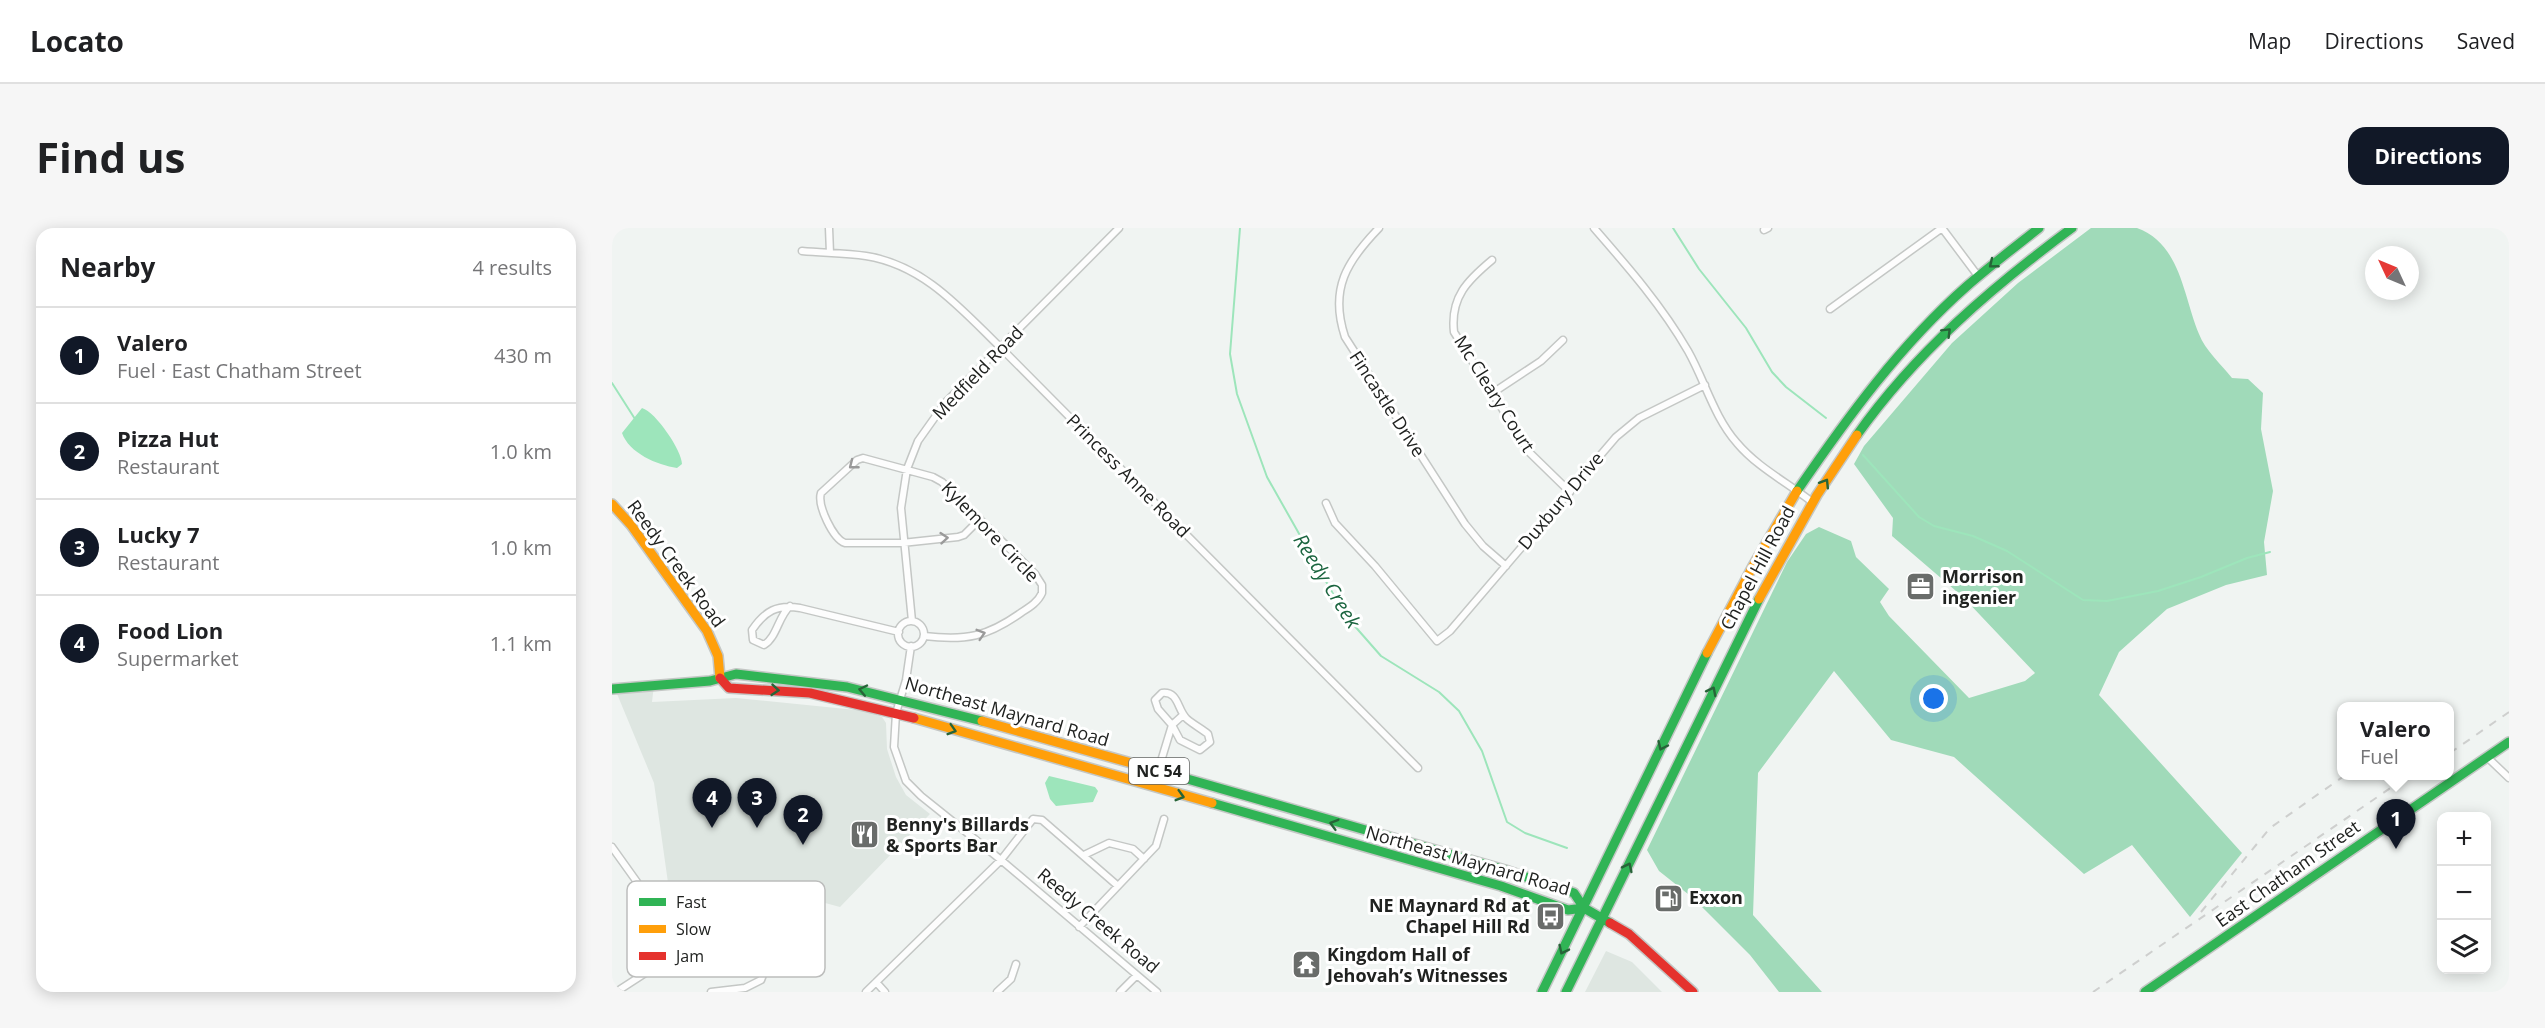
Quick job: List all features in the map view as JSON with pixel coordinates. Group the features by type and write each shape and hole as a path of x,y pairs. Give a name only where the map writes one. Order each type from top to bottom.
{"main road":[{"name":"Chapel Hill Road","path":"1542,992 1738,593 1796,490 1874,382 1902,351 1978,276 2039,228"},
{"path":"2050,244 2065,228"},
{"name":"Chapel Hill Road","path":"1566,992 1758,597 1812,502 1854,440 1911,371 1949,330 2014,272 2072,228"},
{"name":"Reedy Creek Road","path":"612,504 631,525 707,631 718,656 720,678"},
{"name":"Northeast Maynard Road","path":"612,689 720,678 736,674 808,681 901,699 1158,771 1574,893 1584,908 1629,934 1693,992"},
{"name":"Northeast Maynard Road","path":"720,678 729,688 810,693 896,713 1490,883 1568,910 1584,908"},
{"name":"East Chatham Street","path":"2454,780 2509,742"},
{"name":"East Chatham Street","path":"2145,992 2454,780"}],"street":[{"path":"829,228 830,253"},
{"name":"Medfield Road","path":"912,621 902,543 901,498 907,469 918,441 930,422 1119,228"},
{"name":"Fincastle Drive","path":"1379,228 1358,249 1346,268 1339,303 1340,321 1345,337 1465,524 1483,546 1506,566"},
{"path":"1594,228 1668,318 1736,443 1756,461 1812,502"},
{"path":"1830,309 1942,228 1978,276"},
{"name":"Princess Anne Road","path":"802,251 879,258 919,274 942,291 1418,768"},
{"name":"Mc Cleary Court","path":"1492,260 1460,291 1455,301 1453,323 1459,343 1534,458 1570,492"},
{"path":"1491,394 1541,361 1563,340"},
{"name":"Duxbury Drive","path":"1326,503 1335,523 1375,566 1437,641 1450,631 1626,428 1652,411 1705,385"},
{"name":"Kylemore Circle","path":"902,543 841,542 833,531 820,498 821,493 857,460 868,458 942,482 1040,580 1042,589 1040,597 1013,619 988,633 957,640 924,636"},
{"path":"902,543 964,535 980,519"},
{"path":"790,606 781,617 771,641 764,645 753,640 752,630 771,609 790,606 899,632"},
{"path":"912,621 920,624 924,636 920,642 911,646 903,643 899,632 904,623 912,621"},
{"path":"896,713 901,699 911,646"},
{"path":"1162,693 1171,693 1184,715 1208,734 1210,742 1207,746 1195,749 1180,740 1172,725 1158,709 1155,700 1162,693"},
{"name":"Reedy Creek Road","path":"896,713 894,747 906,781 921,796 1001,860 1157,992"},
{"path":"1158,771 1172,725 1184,715"},
{"path":"2487,757 2509,778"},
{"path":"866,992 1001,860 1029,822 1037,818 1084,855 1118,886"},
{"path":"1079,927 1156,846 1164,819"},
{"path":"1084,855 1109,843 1133,849 1144,859"},
{"path":"612,847 636,881"},
{"path":"997,992 1011,979 1016,964"},
{"path":"1120,992 1137,975"},
{"path":"616,992 639,977"},
{"path":"711,992 745,988 761,980 762,977"},
{"path":"876,982 885,992"}],"shaded area":[{"path":"2091,228 2137,228 2152,236 2163,246 2179,273 2205,346 2232,378 2248,379 2263,393 2261,429 2273,491 2264,542 2267,575 2226,585 2167,609 2119,652 2099,695 2242,853 2190,917 2132,845 2084,874 1954,757 1891,740 1834,671 1758,773 1753,915 1822,992 1779,992 1750,955 1693,898 1659,871 1647,850 1787,562 1806,534 1819,527 1851,541 1856,557 1889,589 1880,602 1889,616 1969,698 2025,681 2035,673 1963,597 1892,536 1893,518 1854,464 1864,446 1952,343 2018,283"},
{"path":"642,408 661,424 678,450 682,464 677,468 645,457 626,440 622,433"},
{"path":"654,685 652,702 736,698 866,711 882,717 886,723 887,749 896,777 906,795 930,814 840,907 825,903 825,881 668,881 654,783 615,689"},
{"path":"1049,776 1095,787 1098,791 1093,802 1056,806 1050,799 1045,783"},
{"path":"1606,951 1632,962 1662,992 1585,992"}],"waterway":[{"name":"Reedy Creek","path":"1240,228 1230,354 1237,394 1267,477 1345,615 1381,656 1439,692 1459,711 1482,751 1507,822 1525,833 1567,848"},
{"path":"1673,228 1699,269 1746,328 1772,372 1786,387 1826,418"},
{"path":"612,383 635,419"},
{"path":"1863,455 1919,517 1934,526 1973,536 2007,551 2083,600 2107,601 2158,591 2201,577 2247,558 2270,552"}],"railway":[{"path":"2454,750 2509,712"},
{"path":"2201,912 2270,828 2338,780"},
{"path":"2093,992 2402,780"}],"traffic: fast":[{"path":"1797,491 1855,410 1919,333 1967,286 2039,228"},
{"path":"1857,435 1904,376 1956,323 2072,228"},
{"path":"1566,992 1759,599"},
{"path":"1542,992 1707,653"},
{"path":"612,689 710,681 736,674 847,687 982,721"},
{"path":"2454,780 2509,742"},
{"path":"1156,770 1505,870 1574,893 1584,908 1610,923"},
{"path":"2145,992 2454,780"},
{"path":"1212,803 1501,886 1568,910 1584,908"}],"traffic: slow":[{"path":"1759,599 1817,495 1857,435"},
{"path":"1707,653 1753,566 1797,491"},
{"path":"612,504 631,525 707,631 718,656 720,678"},
{"path":"914,718 1212,803"},
{"path":"982,721 1156,770"}],"traffic: jam":[{"path":"720,678 729,688 810,693 914,718"},
{"path":"1610,923 1629,934 1693,992"}],"place":[{"name":"Morrison ingenier","path":"1921,587"},
{"name":"Food Lion","path":"712,828"},
{"name":"Lucky 7","path":"757,828"},
{"name":"Benny's Billards & Sports Bar","path":"865,835"},
{"name":"Pizza Hut","path":"803,845"},
{"name":"Valero","path":"2396,849"},
{"name":"Exxon","path":"1668,898"},
{"name":"NE Maynard Rd at Chapel Hill Rd","path":"1551,916"},
{"name":"Kingdom Hall of Jehovah’s Witnesses","path":"1306,965"}]}
